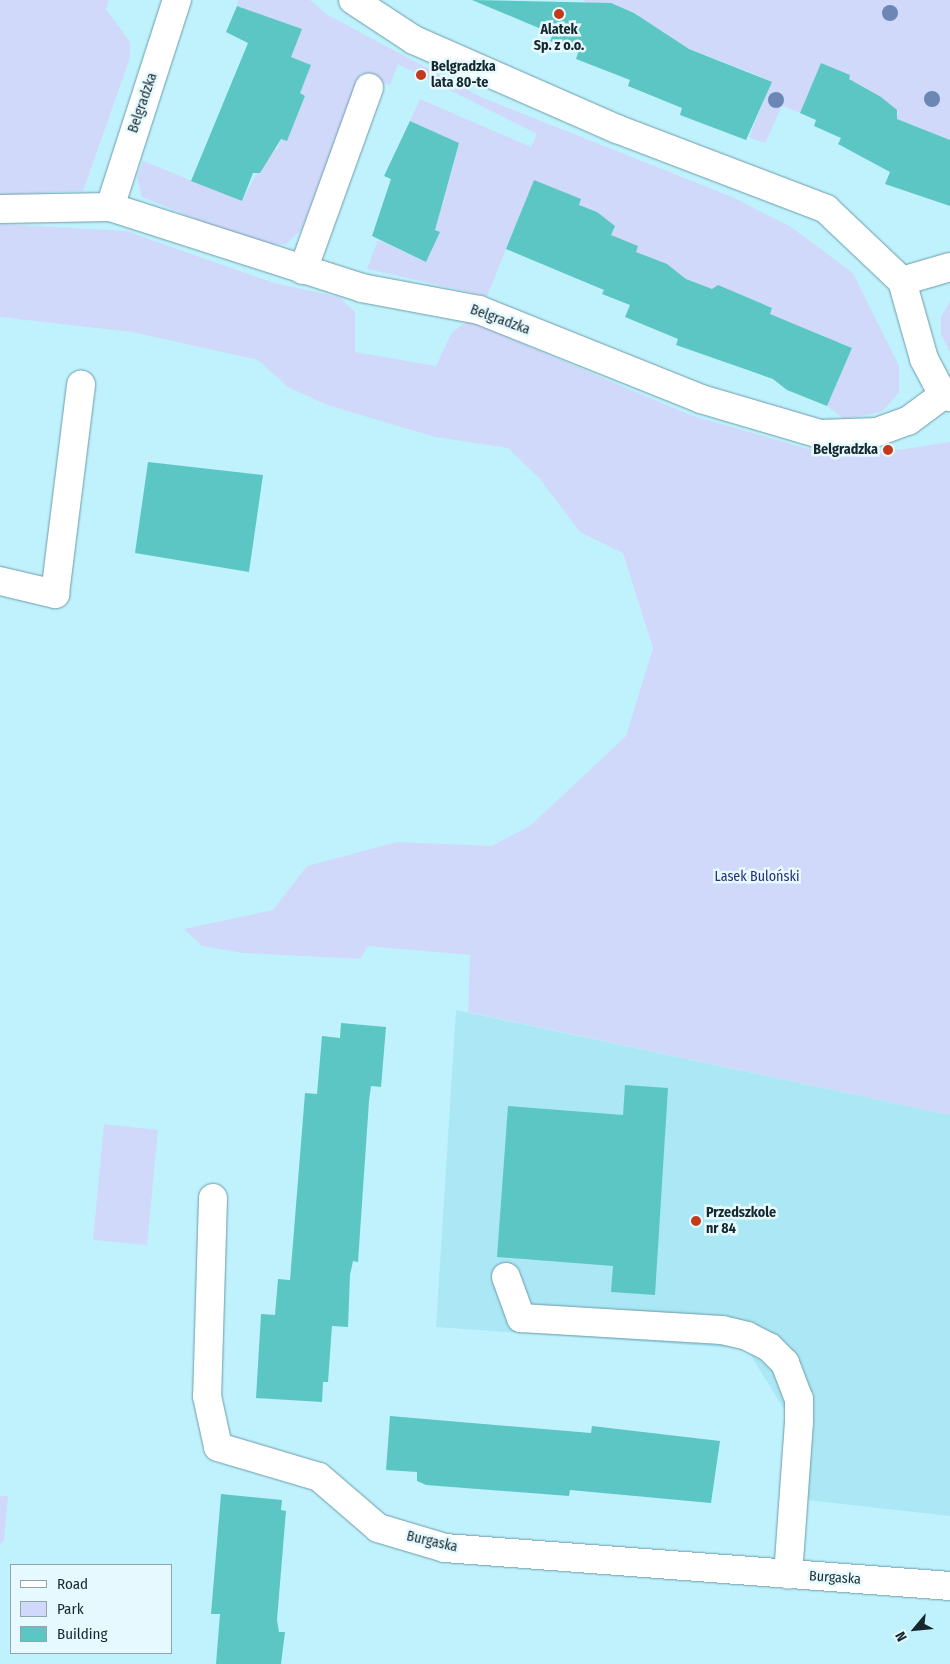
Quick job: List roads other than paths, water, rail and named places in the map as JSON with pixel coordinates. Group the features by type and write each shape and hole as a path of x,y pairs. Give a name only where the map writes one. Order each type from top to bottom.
{"street":[{"name":"Belgradzka","path":"110,207 177,0"},
{"path":"352,0 414,40 617,128 826,209 902,281 950,267"},
{"path":"303,270 369,88"},
{"name":"Belgradzka","path":"0,209 110,207 362,288 479,310 701,399 820,434 877,432 908,421 947,396 924,358 902,281"},
{"path":"0,581 55,594 81,385"},
{"name":"Burgaska","path":"213,1198 207,1396 218,1447 319,1478 378,1528 445,1548 950,1586"},
{"path":"506,1277 521,1318 722,1330 747,1336 769,1347 785,1363 799,1399 788,1575"}],"place":[{"name":"Alatek Sp. z o.o.","path":"559,14"},
{"name":"Belgradzka lata 80-te","path":"421,75"},
{"name":"Belgradzka","path":"888,450"},
{"name":"Przedszkole nr 84","path":"696,1221"}],"park label":[{"name":"Lasek Buloński","path":"757,877"}]}
